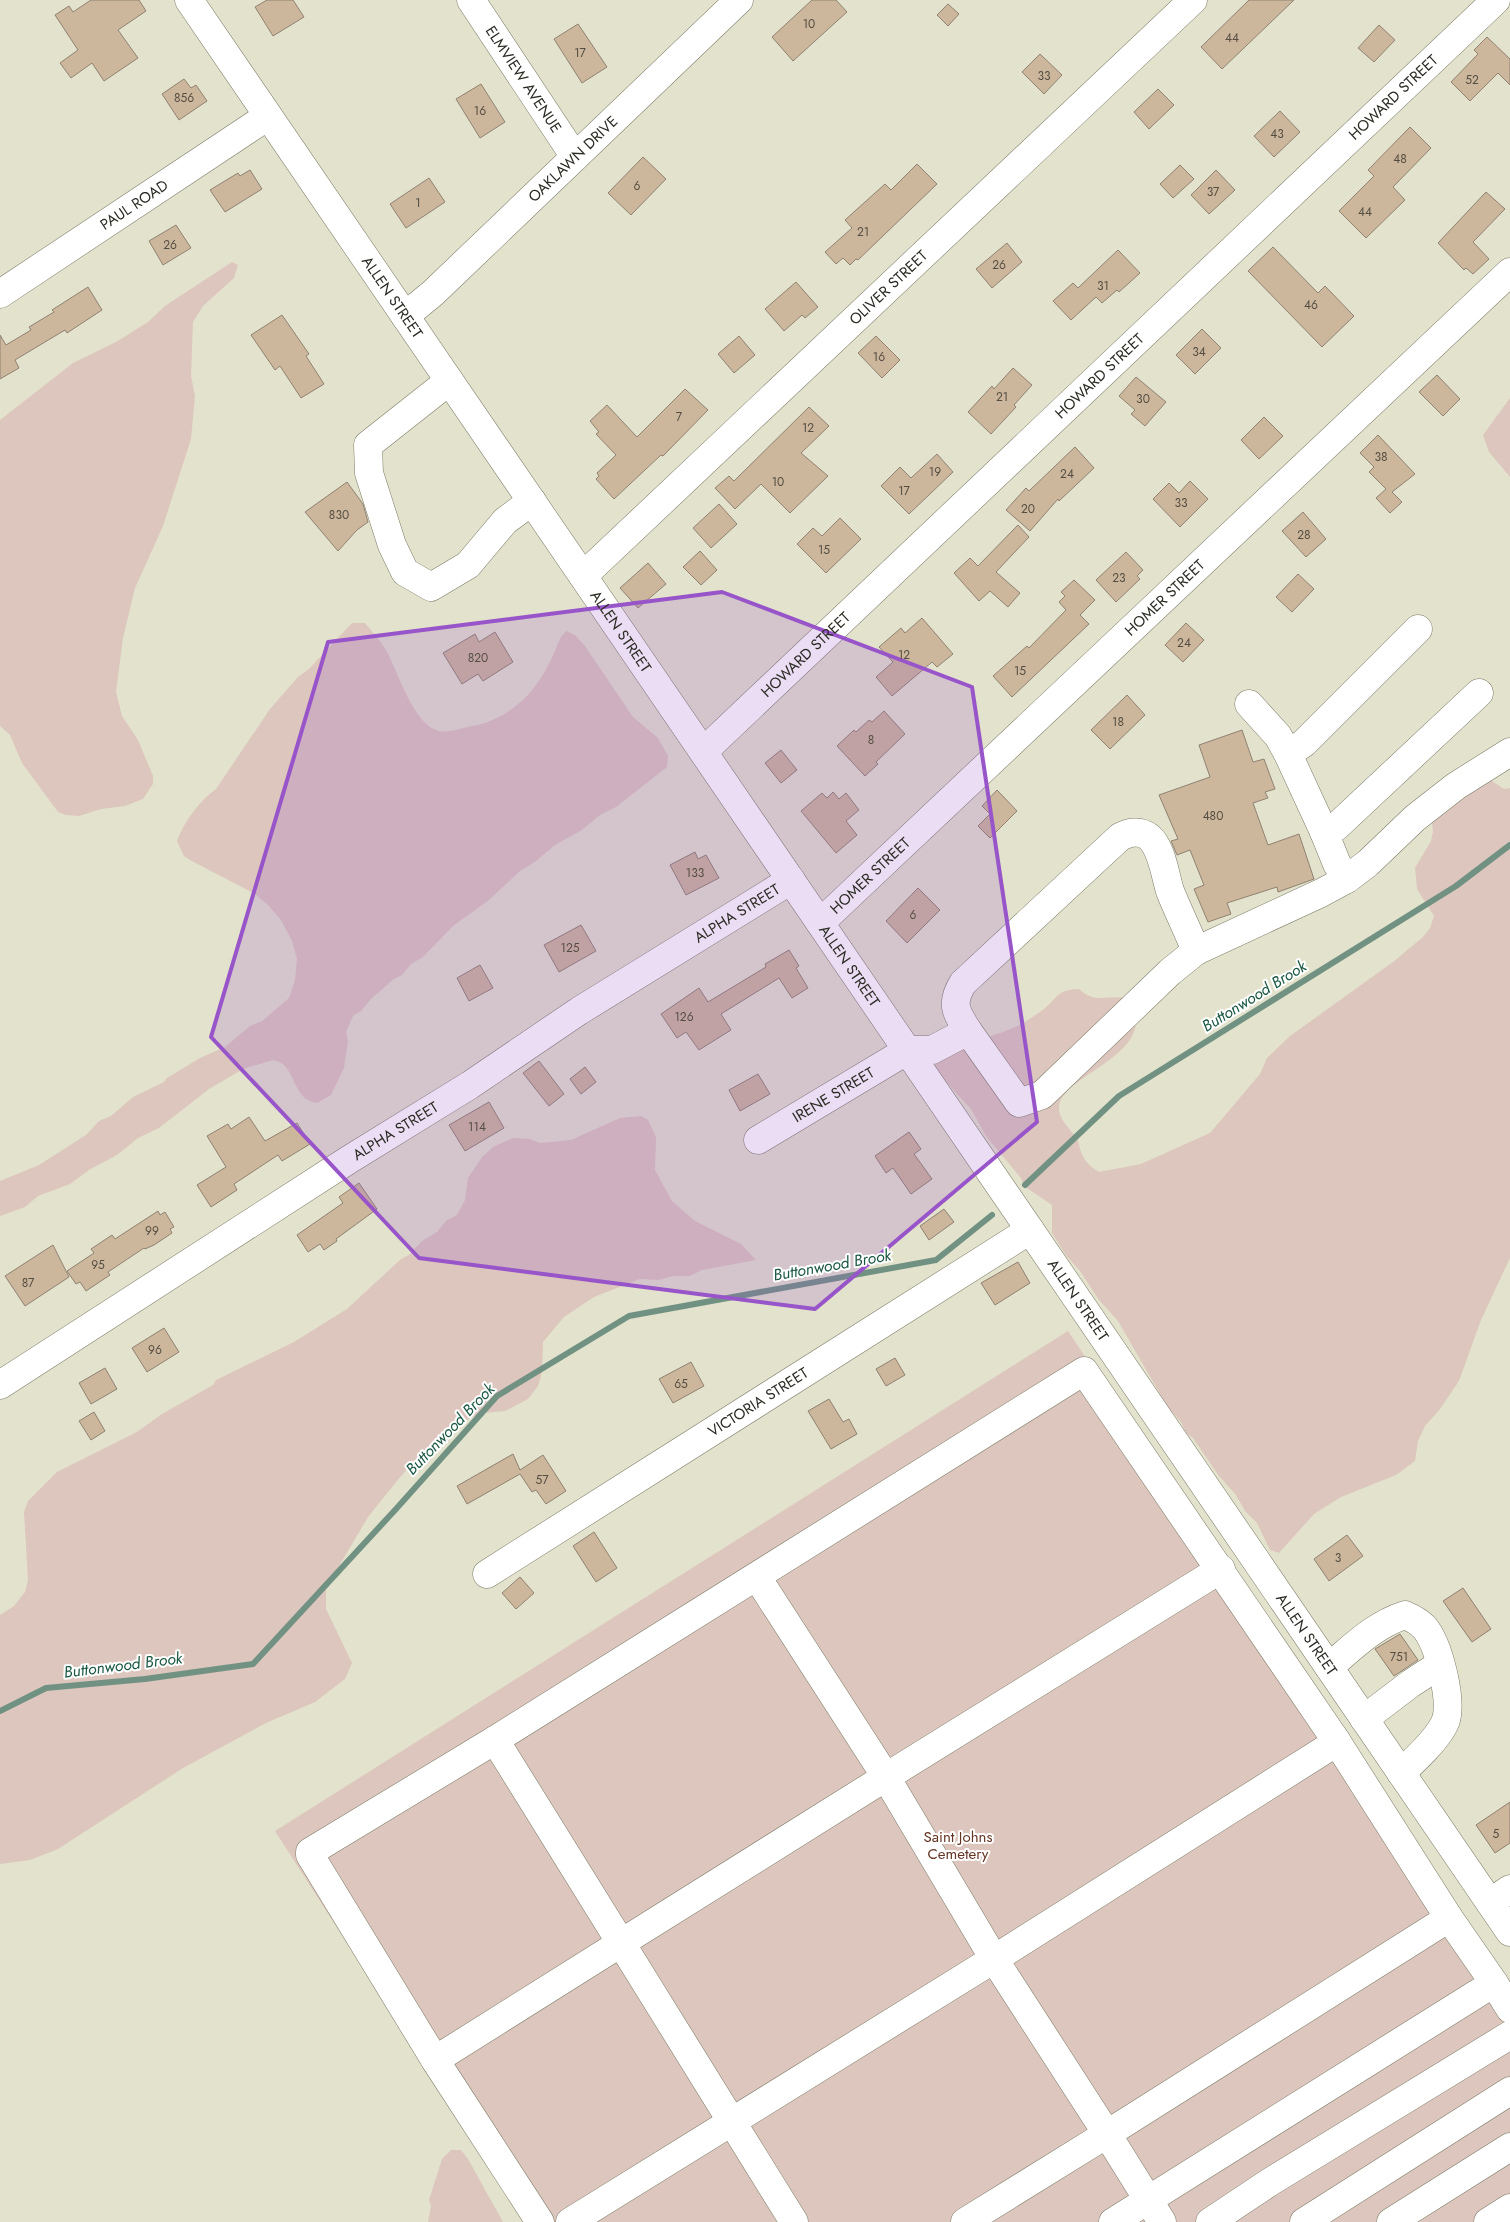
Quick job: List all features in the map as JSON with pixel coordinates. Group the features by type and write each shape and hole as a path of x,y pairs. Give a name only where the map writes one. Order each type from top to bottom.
{"street":[{"name":"ALLEN STREET","path":"189,0 1401,1773 1500,1896 1510,1932"},
{"name":"ELMVIEW AVENUE","path":"471,0 575,158"},
{"name":"OAKLAWN DRIVE","path":"405,316 433,293 739,0"},
{"name":"OLIVER STREET","path":"583,576 1193,0"},
{"name":"HOWARD STREET","path":"704,751 1496,0"},
{"name":"PAUL ROAD","path":"0,294 268,116"},
{"name":"HOMER STREET","path":"820,924 1510,272"},
{"path":"449,381 368,445 369,473 392,545 405,572 432,587 468,565 506,521 532,501"},
{"path":"1288,754 1304,743 1418,629"},
{"path":"1324,832 1336,827 1479,692"},
{"path":"1249,704 1278,736 1324,832 1337,864 1347,879"},
{"path":"1196,951 1170,891 1158,851 1150,837 1130,832 1120,837 963,982 956,994 956,1013 1019,1103 1042,1095 1170,972 1196,951 1347,879 1368,863 1415,818 1456,786 1510,752"},
{"name":"ALPHA STREET","path":"0,1384 350,1159 470,1085 579,1011 791,880"},
{"path":"908,1050 932,1050 968,1031"},
{"name":"IRENE STREET","path":"758,1140 908,1050"},
{"name":"VICTORIA STREET","path":"487,1574 1030,1230"},
{"path":"540,2222 435,2060 310,1855 310,1852 495,1740 1113,1352"},
{"path":"1084,1371 1221,1569 1337,1742 1449,1918 1510,2009"},
{"path":"435,2060 1221,1569"},
{"path":"756,1577 886,1777 994,1958 1155,2211"},
{"path":"1329,1667 1374,1629 1405,1615 1415,1619 1425,1628 1434,1648 1448,1694 1446,1720 1418,1759 1401,1773"},
{"path":"1364,1718 1439,1665"},
{"path":"495,1740 794,2222"},
{"path":"570,2222 1337,1742"},
{"path":"966,2222 1449,1918"},
{"path":"1113,2222 1155,2211 1277,2118 1494,1983"},
{"path":"1210,2222 1278,2177 1510,2035"},
{"path":"1304,2222 1510,2091"},
{"path":"1391,2222 1510,2147"},
{"path":"1488,2222 1510,2208"}],"highlighted area":[{"path":"722,592 972,687 1037,1122 815,1309 419,1258 211,1037 328,642"}],"green space":[{"path":"232,262 238,265 234,278 203,306 193,322 191,376 195,396 191,439 163,526 135,588 123,638 116,692 122,716 138,740 153,776 153,784 143,799 125,806 101,809 79,816 66,815 58,812 22,763 10,735 0,726 0,420 73,363 116,342 148,322 165,306"},
{"path":"1510,398 1510,477 1489,452 1483,435"},
{"path":"352,623 365,623 379,639 407,696 421,719 430,727 439,731 455,730 489,721 506,713 521,702 539,681 550,662 560,638 567,631 576,636 585,646 633,717 658,738 668,756 667,767 616,807 600,815 582,830 555,845 535,862 520,871 489,900 453,926 423,957 411,964 402,975 394,979 371,999 361,1011 353,1016 346,1032 348,1041 344,1068 331,1095 317,1103 305,1098 300,1093 288,1070 284,1065 275,1060 243,1069 209,1089 159,1128 138,1138 117,1155 89,1170 70,1184 38,1196 25,1207 0,1216 0,1181 39,1165 86,1135 99,1121 111,1116 133,1097 164,1082 167,1078 200,1058 225,1047 250,1026 262,1021 289,998 295,980 297,959 292,941 281,920 255,894 184,856 177,841 193,812 216,789 270,709 298,677 309,669"},
{"path":"1483,775 1504,789 1510,788 1510,1258 1481,1320 1459,1381 1440,1409 1425,1426 1418,1441 1415,1461 1396,1475 1341,1497 1314,1514 1279,1553 1270,1550 1257,1523 1245,1511 1236,1495 1219,1476 1193,1438 1186,1433 1181,1422 1167,1406 1118,1321 1099,1300 1080,1271 1065,1254 1052,1233 1052,1205 1024,1186 1021,1178 986,1136 971,1109 937,1072 928,1046 982,1038 1006,1031 1034,1016 1058,995 1066,991 1079,989 1085,994 1096,998 1126,998 1136,1020 1132,1037 1110,1060 1070,1089 1062,1099 1059,1109 1061,1118 1078,1140 1085,1160 1099,1172 1141,1164 1210,1133 1260,1074 1267,1058 1290,1036 1393,962 1423,937 1430,928 1434,916 1417,889 1415,868 1431,841 1433,832 1431,812"},
{"path":"641,1116 648,1120 656,1137 655,1170 672,1201 695,1221 741,1244 756,1260 702,1270 690,1276 673,1276 659,1280 640,1279 594,1297 564,1317 543,1342 542,1372 538,1386 528,1399 505,1411 483,1413 445,1429 401,1476 368,1517 326,1588 326,1609 352,1663 345,1679 315,1702 266,1723 183,1768 58,1849 30,1860 0,1864 0,1615 14,1606 25,1592 28,1580 24,1512 28,1501 57,1472 137,1432 162,1414 213,1385 216,1380 294,1342 347,1309 401,1259 409,1255 422,1241 437,1232 446,1221 457,1215 465,1200 468,1178 482,1157 493,1147 513,1138 530,1139 540,1143 571,1140 620,1118"},
{"name":"Saint Johns Cemetery","path":"1068,1331 1510,1997 1510,2222 526,2222 275,1831"},
{"path":"451,2150 461,2150 468,2159 503,2222 428,2222 431,2206 429,2200 442,2159"}],"building":[{"path":"91,0 139,0 146,11 118,30 138,58 104,81 92,63 71,78 60,63 78,50 55,15 69,6 73,12"},
{"path":"267,0 293,0 304,17 273,36 255,7"},
{"path":"812,0 836,0 847,12 793,61 772,37"},
{"path":"1249,0 1294,0 1222,69 1201,47"},
{"path":"948,4 959,14 948,26 937,15"},
{"path":"578,24 607,67 582,83 554,39"},
{"path":"1379,25 1395,40 1374,62 1358,48"},
{"path":"1487,37 1510,59 1510,85 1498,73 1470,101 1451,82 1478,54 1474,50"},
{"path":"1040,54 1062,75 1044,94 1022,72"},
{"path":"184,79 191,88 196,85 207,101 179,120 162,94"},
{"path":"481,84 505,122 480,138 456,99"},
{"path":"1158,89 1174,105 1149,129 1134,112"},
{"path":"1280,111 1300,132 1274,157 1254,136"},
{"path":"1410,127 1431,148 1393,187 1405,200 1366,238 1339,211 1374,176 1368,170"},
{"path":"643,157 666,179 631,215 608,193"},
{"path":"917,164 937,184 858,260 856,259 850,265 843,258 836,264 825,252 852,228 845,220 885,184 891,190"},
{"path":"1180,165 1194,179 1173,198 1160,184"},
{"path":"250,170 262,189 225,212 210,190 238,173 240,176"},
{"path":"1216,170 1235,190 1209,214 1191,195"},
{"path":"429,178 445,202 406,228 390,204"},
{"path":"1486,192 1505,209 1473,242 1489,259 1473,274 1466,268 1464,270 1438,243"},
{"path":"176,225 191,248 163,265 149,241"},
{"path":"1007,243 1022,262 992,288 976,269"},
{"path":"1273,247 1318,293 1325,286 1354,316 1322,347 1248,271"},
{"path":"1118,250 1140,273 1119,292 1117,290 1102,303 1096,297 1071,320 1053,301 1073,283 1078,288"},
{"path":"796,282 818,307 805,318 802,315 784,331 765,309"},
{"path":"88,287 102,310 67,333 65,330 15,360 19,368 0,379 0,335 6,345 31,330 29,327 54,312 52,310"},
{"path":"282,315 309,354 306,356 324,384 301,398 280,366 275,370 251,335"},
{"path":"1202,329 1221,348 1195,374 1176,355"},
{"path":"739,336 755,355 734,373 718,354"},
{"path":"876,336 900,360 882,378 858,353"},
{"path":"1013,368 1032,385 1014,405 1016,407 991,434 968,412 992,386 994,389"},
{"path":"1437,375 1460,399 1443,416 1419,392"},
{"path":"1136,377 1166,402 1145,426 1131,414 1135,410 1119,396"},
{"path":"685,389 708,410 663,456 661,455 614,499 596,479 599,476 597,473 616,455 596,434 599,432 590,421 607,405 637,437"},
{"path":"809,407 829,426 801,453 828,476 790,513 761,484 735,509 715,488 729,476 734,481"},
{"path":"1264,417 1283,436 1259,459 1241,440"},
{"path":"1378,435 1415,474 1392,492 1402,502 1390,513 1376,498 1386,489 1369,472 1374,467 1360,453"},
{"path":"1075,447 1094,468 1059,501 1058,499 1030,531 1006,510 1026,488 1029,491"},
{"path":"937,454 953,472 909,514 881,486 900,467 911,478"},
{"path":"1190,481 1208,499 1180,527 1153,499 1169,483 1179,493"},
{"path":"347,482 363,504 368,522 357,530 338,551 305,512"},
{"path":"719,504 737,524 711,548 693,528"},
{"path":"1303,512 1326,539 1306,557 1282,531"},
{"path":"840,518 861,539 826,573 797,544 813,528 822,536"},
{"path":"1018,525 1029,537 996,572 1020,593 1008,607 990,591 979,601 954,573 970,558 978,566"},
{"path":"700,551 717,570 701,585 683,567"},
{"path":"1126,552 1143,570 1137,576 1140,579 1116,602 1096,580"},
{"path":"648,563 666,584 638,608 620,588"},
{"path":"1298,574 1314,589 1292,612 1276,597"},
{"path":"1074,580 1095,600 1080,615 1089,624 1012,697 993,676 1027,646 1029,648 1066,610 1059,602 1065,596 1061,592"},
{"path":"922,618 953,654 937,667 932,662 892,696 876,677 893,662 879,647 901,628 905,633"},
{"path":"1186,623 1204,640 1183,662 1165,645"},
{"path":"495,632 513,662 483,681 478,674 462,684 443,653 475,634 479,642"},
{"path":"1127,695 1145,715 1110,749 1091,730"},
{"path":"884,711 905,734 876,762 878,764 865,776 837,746 854,730 856,732 869,720 872,722"},
{"path":"1242,730 1253,762 1264,759 1275,789 1265,792 1268,798 1253,803 1268,845 1299,834 1314,879 1278,892 1277,887 1227,903 1231,914 1208,922 1194,889 1204,885 1190,850 1177,855 1171,841 1178,839 1159,795 1210,777 1199,745"},
{"path":"781,750 797,770 781,783 765,763"},
{"path":"997,790 1017,811 990,838 978,826 990,814 982,806"},
{"path":"833,792 839,799 846,793 859,810 846,821 857,835 836,853 801,811 822,793 827,798"},
{"path":"695,852 698,859 706,855 719,878 686,895 670,865"},
{"path":"918,888 940,910 907,943 886,921"},
{"path":"581,925 596,951 559,972 544,945"},
{"path":"789,950 799,966 796,968 808,988 792,998 779,978 721,1014 731,1030 699,1050 686,1032 677,1038 661,1014 699,988 708,1002 766,967 765,964"},
{"path":"480,965 493,988 469,1001 457,978"},
{"path":"539,1061 564,1094 549,1106 523,1073"},
{"path":"585,1067 596,1082 581,1094 570,1079"},
{"path":"758,1074 770,1094 740,1111 729,1090"},
{"path":"489,1102 504,1128 465,1151 449,1125"},
{"path":"249,1117 265,1141 297,1123 310,1144 282,1161 278,1155 234,1184 237,1190 211,1207 197,1185 226,1167 207,1136 228,1124 231,1129"},
{"path":"909,1132 921,1149 914,1154 932,1179 911,1194 893,1168 886,1173 875,1156"},
{"path":"359,1183 377,1209 324,1250 320,1244 308,1252 297,1235 343,1203 339,1197"},
{"path":"944,1209 954,1222 929,1240 920,1226"},
{"path":"158,1211 160,1215 165,1212 174,1227 170,1229 172,1233 154,1245 144,1248 108,1272 110,1275 86,1291 80,1282 76,1284 67,1271 94,1253 91,1249 112,1235 115,1239"},
{"path":"53,1245 69,1277 25,1306 5,1276"},
{"path":"1018,1262 1030,1283 995,1305 981,1283"},
{"path":"164,1328 179,1352 147,1372 132,1348"},
{"path":"895,1358 905,1375 886,1386 876,1369"},
{"path":"691,1362 704,1386 673,1403 659,1379"},
{"path":"105,1368 117,1389 91,1404 79,1383"},
{"path":"829,1399 843,1422 849,1419 857,1434 831,1449 808,1411"},
{"path":"94,1412 105,1431 91,1440 79,1421"},
{"path":"513,1454 520,1470 543,1455 566,1491 546,1504 536,1490 532,1492 520,1474 467,1504 457,1486"},
{"path":"594,1532 617,1568 596,1582 573,1546"},
{"path":"1347,1535 1363,1556 1329,1581 1314,1559"},
{"path":"520,1577 534,1593 516,1609 502,1593"},
{"path":"1463,1588 1491,1629 1472,1642 1443,1601"},
{"path":"1400,1634 1418,1660 1394,1676 1375,1649"},
{"path":"1510,1802 1510,1843 1495,1853 1476,1825"}],"waterway":[{"name":"Buttonwood Brook","path":"1025,1185 1119,1096 1456,886 1510,845"},
{"name":"Buttonwood Brook","path":"0,1711 46,1688 145,1679 253,1664 497,1396 629,1316 936,1260 992,1215"}]}
